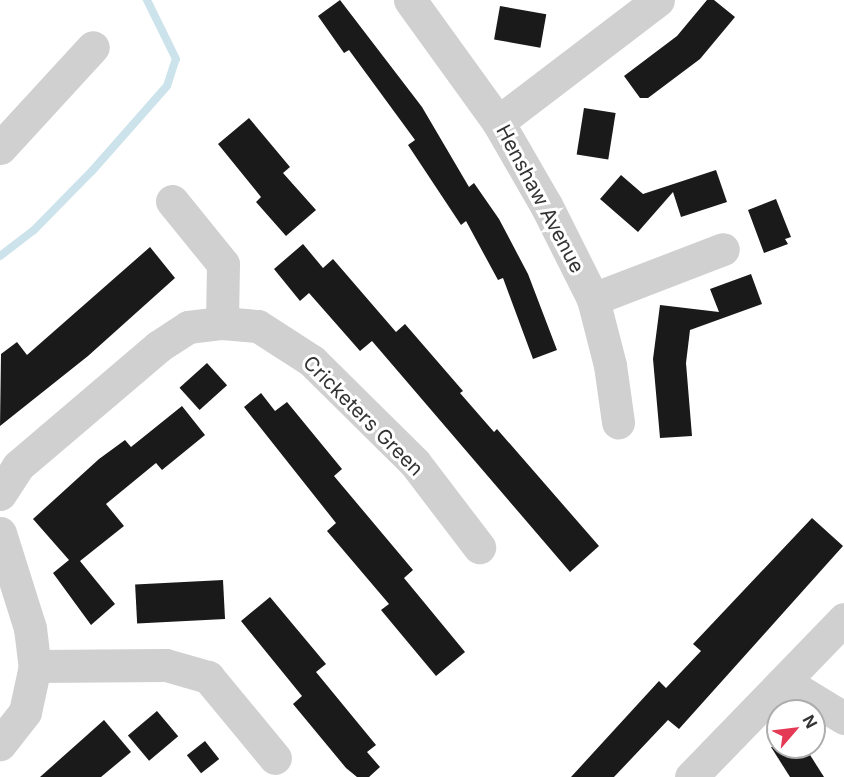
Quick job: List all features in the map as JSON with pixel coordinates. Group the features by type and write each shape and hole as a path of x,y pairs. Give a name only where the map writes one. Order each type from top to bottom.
{"street":[{"name":"Henshaw Avenue","path":"410,0 498,122 546,205 593,299 610,365 618,422"},
{"path":"498,122 658,0"},
{"path":"0,148 93,47"},
{"path":"172,201 223,264 222,323"},
{"path":"593,299 723,249"},
{"name":"Cricketers Green","path":"0,494 18,466 159,346 188,327 222,323 258,326 312,362 415,463 479,547"},
{"path":"0,533 30,628 35,666 25,712 0,744"},
{"path":"691,777 844,620"},
{"path":"35,666 166,665 208,677 275,758"},
{"path":"784,682 844,718"}],"building":[{"path":"340,0 422,107 469,187 474,183 499,219 528,274 557,350 533,359 503,278 498,280 466,221 461,225 408,145 415,140 349,50 344,53 318,16"},
{"path":"707,0 714,0 735,17 700,59 648,98 640,98 624,76 677,36"},
{"path":"500,6 546,14 540,48 494,39"},
{"path":"584,108 616,113 608,159 577,154"},
{"path":"249,118 290,167 283,173 316,210 286,236 256,202 261,197 218,144"},
{"path":"716,170 727,202 681,217 673,192 638,232 600,199 621,175 643,194"},
{"path":"776,199 791,237 785,239 788,244 764,253 748,210"},
{"path":"303,244 323,268 333,259 396,332 405,324 463,391 460,393 494,432 497,429 599,546 570,572 372,341 360,351 309,293 300,301 274,269"},
{"path":"150,247 175,278 88,356 0,426 1,354 17,342 27,355"},
{"path":"751,274 762,304 690,330 686,363 692,436 660,438 653,359 660,305 719,312 710,289"},
{"path":"207,363 227,385 200,410 180,388"},
{"path":"261,393 275,411 287,402 342,469 334,476 413,570 404,578 465,652 436,676 381,610 389,604 327,531 336,523 244,407"},
{"path":"182,406 205,435 162,470 156,463 106,504 124,526 80,561 115,604 91,625 53,573 69,560 33,519 99,459 125,440 131,447"},
{"path":"812,518 843,546 679,729 668,720 614,777 571,777 659,681 666,688 701,651 693,644"},
{"path":"223,580 225,619 137,624 135,585"},
{"path":"270,597 326,664 316,672 376,745 367,752 380,767 369,777 357,777 346,768 293,704 302,696 241,621"},
{"path":"157,711 178,736 149,761 128,735"},
{"path":"104,720 131,752 101,777 40,777"},
{"path":"205,741 219,759 201,773 187,755"},
{"path":"779,759 813,759 824,777 790,777"}],"waterway":[{"path":"0,256 34,230 92,171 167,86 176,59 147,0"}]}
